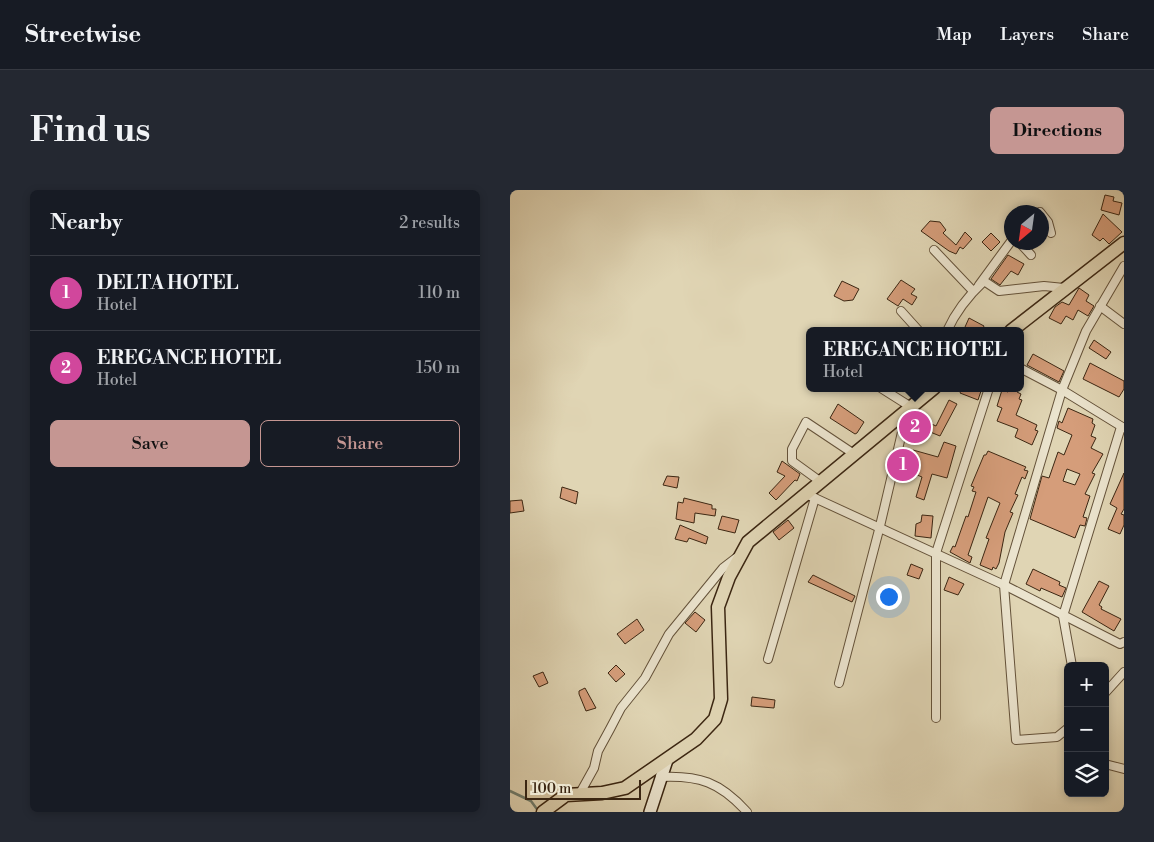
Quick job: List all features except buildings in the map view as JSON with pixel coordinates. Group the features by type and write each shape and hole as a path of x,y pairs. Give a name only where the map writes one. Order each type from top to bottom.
{"main road":[{"path":"1016,327 1124,243"},
{"path":"548,809 566,794 579,795 625,788 696,740 715,719 721,691 718,607 739,556 748,542 810,496 821,482 929,392"}],"street":[{"path":"1049,225 1051,232"},
{"path":"934,250 975,290"},
{"path":"949,327 953,317 1005,250"},
{"path":"1026,250 1031,255"},
{"path":"1064,731 1057,737 1016,740 1004,585 1062,390 1086,331 1124,266"},
{"path":"975,290 984,281 999,291 1044,286 1064,288"},
{"path":"1100,306 1124,324"},
{"path":"901,312 915,327"},
{"path":"1024,370 1062,390 1123,428 1063,616 1071,662"},
{"path":"839,683 909,408 887,392"},
{"path":"936,718 936,553 988,392"},
{"path":"821,482 792,461 792,448 806,422 854,454"},
{"path":"768,659 810,496 880,526 1004,585 1120,644 1124,642"},
{"path":"579,795 594,768 598,751 621,708 645,678 669,634 723,568 739,556"},
{"path":"1109,689 1124,672"},
{"path":"650,812 667,760"},
{"path":"1109,765 1124,769"},
{"path":"660,778 681,776 707,781 716,785 747,812"}],"waterway":[{"path":"510,791 531,801 539,812"}],"place":[{"name":"EREGANCE HOTEL","path":"915,427"},
{"name":"DELTA HOTEL","path":"903,465"}]}
